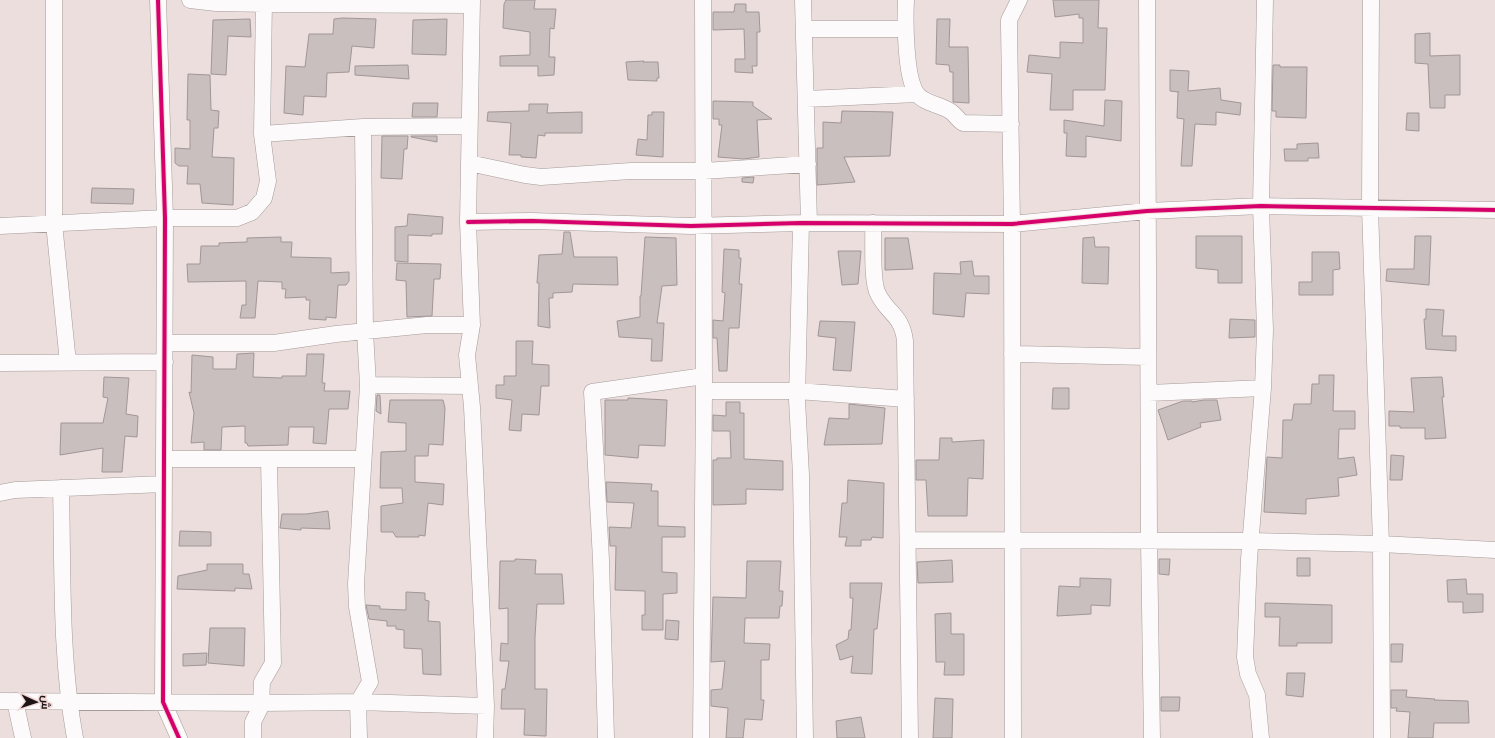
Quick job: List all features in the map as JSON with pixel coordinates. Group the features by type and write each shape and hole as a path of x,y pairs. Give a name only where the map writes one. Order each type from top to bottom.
{"street":[{"path":"54,0 54,223 68,363"},
{"path":"158,0 165,218 163,702 178,738"},
{"path":"190,0 216,3 472,2 468,222 472,325 467,355 470,386 486,706 485,738"},
{"path":"701,738 705,226 703,0"},
{"path":"803,0 808,164 797,391 801,483 805,738"},
{"path":"906,0 905,29 910,75 917,94 923,99 950,111 963,123 1011,124"},
{"path":"1013,738 1010,20 1018,0"},
{"path":"1147,0 1149,541 1152,738"},
{"path":"1261,738 1257,694 1248,674 1245,657 1251,541 1263,388 1265,330 1261,206 1264,0"},
{"path":"1371,0 1370,208 1381,544 1382,738"},
{"path":"0,226 165,218 237,218 252,212 259,206 267,190 268,181 262,134 264,2"},
{"path":"804,29 905,29"},
{"path":"806,99 917,94"},
{"path":"262,134 363,127 469,126"},
{"path":"359,738 358,702 370,682 357,607 356,584 362,459 368,385 365,331 363,127"},
{"path":"469,163 532,176 631,170 704,171 808,164"},
{"path":"468,222 532,221 705,226 805,223 1012,224 1147,210 1261,206 1495,210"},
{"path":"873,223 875,281 878,294 904,328 910,738"},
{"path":"165,343 274,343 336,334 427,325 472,325"},
{"path":"1012,354 1148,357"},
{"path":"0,363 165,362"},
{"path":"606,738 601,560 592,392 704,383 906,399"},
{"path":"368,385 470,386"},
{"path":"1149,393 1263,388"},
{"path":"164,459 362,459"},
{"path":"253,738 253,722 261,703 262,682 271,669 273,658 269,459"},
{"path":"0,493 15,490 164,484"},
{"path":"61,488 64,646 68,701 75,738"},
{"path":"908,540 1251,541 1381,544 1495,550"},
{"path":"24,738 8,701 261,703 358,702 486,706"}],"building":[{"path":"506,0 535,0 534,9 556,9 554,29 550,28 549,57 555,57 554,75 538,76 538,66 500,66 500,56 530,55 530,32 503,28 504,4"},
{"path":"1053,0 1099,0 1098,28 1107,28 1105,90 1073,90 1073,110 1050,110 1052,74 1027,72 1029,55 1060,58 1060,42 1083,43 1083,18 1079,18 1079,14 1055,17"},
{"path":"735,4 746,4 746,12 759,12 760,32 757,32 757,66 752,66 753,73 735,72 735,59 745,59 744,29 713,30 713,12 734,12"},
{"path":"250,19 251,37 228,36 226,75 211,74 213,20"},
{"path":"334,19 376,19 374,48 352,46 349,72 327,73 326,97 304,96 303,115 284,113 286,66 305,67 309,34 333,34"},
{"path":"447,19 446,55 412,54 413,20"},
{"path":"937,19 950,19 949,47 968,47 969,103 953,102 953,72 950,72 949,65 936,64"},
{"path":"1430,33 1430,56 1460,55 1460,95 1445,95 1445,108 1430,108 1428,64 1415,63 1415,34"},
{"path":"644,61 643,62 658,62 659,78 657,78 657,81 628,80 626,62"},
{"path":"408,65 409,79 355,75 355,66"},
{"path":"1273,65 1280,65 1280,67 1307,67 1306,118 1276,117 1276,111 1272,111"},
{"path":"1170,70 1189,71 1188,91 1220,88 1221,100 1241,103 1240,115 1216,112 1216,125 1195,124 1192,166 1181,166 1184,119 1177,118 1179,92 1170,91"},
{"path":"188,74 210,75 211,110 219,111 218,128 214,128 212,157 234,158 233,205 202,203 200,184 187,184 188,166 179,166 175,163 175,148 190,149 190,120 187,120"},
{"path":"1105,100 1122,101 1121,141 1086,136 1086,157 1066,156 1067,133 1064,133 1064,120 1104,126"},
{"path":"713,101 753,102 753,106 772,119 757,120 759,157 743,159 718,157 722,125 719,125 719,119 713,119"},
{"path":"413,103 438,103 437,117 412,117"},
{"path":"529,104 548,104 547,113 582,112 582,133 545,133 545,136 538,135 536,158 521,157 521,155 509,155 511,123 487,121 488,112 529,111"},
{"path":"842,111 893,112 890,156 844,157 855,182 817,185 817,148 823,148 823,122 841,123"},
{"path":"652,112 664,112 663,157 636,155 638,139 647,140 648,115 652,115"},
{"path":"1407,113 1419,113 1419,131 1406,130"},
{"path":"382,136 408,136 407,149 404,149 402,179 381,178"},
{"path":"437,136 437,142 411,137"},
{"path":"1318,143 1319,158 1308,158 1308,161 1285,161 1284,149 1297,149 1297,144"},
{"path":"754,177 753,183 742,182 742,178"},
{"path":"92,188 134,189 133,204 91,203"},
{"path":"408,214 443,217 442,234 432,234 432,236 408,235 408,262 395,261 395,227 407,226"},
{"path":"564,232 570,232 574,257 617,257 618,285 573,284 572,292 553,293 553,298 549,298 550,328 538,326 539,283 537,283 539,255 562,254"},
{"path":"1196,236 1242,236 1242,283 1218,283 1218,270 1196,268"},
{"path":"1415,236 1431,236 1429,285 1386,281 1387,269 1414,269"},
{"path":"281,237 281,242 292,242 291,257 331,258 331,273 349,272 349,281 346,285 338,285 336,318 326,317 326,320 309,319 310,300 306,300 306,297 285,298 286,289 282,289 282,282 258,281 255,318 240,318 242,305 246,305 246,281 188,282 187,264 200,264 201,246 219,246 219,243 247,242 247,238"},
{"path":"645,237 676,238 677,285 662,286 657,323 664,323 662,361 651,361 652,339 619,337 617,321 640,317 640,296"},
{"path":"1094,237 1095,247 1109,247 1108,284 1082,283 1083,238"},
{"path":"885,238 908,238 913,269 885,270"},
{"path":"724,249 739,250 739,258 741,258 739,284 742,284 739,328 729,328 727,371 719,371 717,338 713,338 713,320 723,321 725,293 722,292"},
{"path":"838,251 861,251 858,284 842,285"},
{"path":"1312,252 1339,252 1340,269 1333,270 1333,295 1299,295 1299,282 1312,282"},
{"path":"972,261 974,276 989,276 989,294 966,293 964,317 933,314 934,273 961,274 960,262"},
{"path":"397,263 441,264 440,279 434,279 432,316 407,317 406,281 396,280"},
{"path":"1426,309 1444,310 1442,336 1456,336 1456,351 1426,349 1424,319 1426,319"},
{"path":"1230,319 1255,320 1255,337 1229,338"},
{"path":"820,321 855,322 851,371 833,370 836,338 818,336"},
{"path":"516,341 533,341 532,364 549,365 549,386 541,386 539,415 522,414 521,431 509,430 512,400 496,398 496,385 504,385 504,376 516,376"},
{"path":"254,353 253,377 282,378 282,376 306,376 307,354 324,354 322,383 325,383 324,391 350,391 348,409 329,409 326,444 313,443 314,427 289,427 288,445 248,446 247,443 245,443 245,426 222,427 221,450 204,450 204,442 191,443 194,413 189,392 191,393 192,355 213,357 213,369 236,369 237,354"},
{"path":"1319,375 1334,375 1333,411 1355,411 1355,429 1339,429 1338,459 1354,457 1357,475 1338,478 1339,496 1306,499 1306,514 1264,512 1267,457 1282,458 1283,420 1292,420 1294,404 1311,404 1312,384 1319,384"},
{"path":"104,377 129,378 126,414 138,416 137,437 125,436 122,472 102,472 103,448 60,455 61,423 103,423 108,398 103,397"},
{"path":"1442,377 1444,397 1442,397 1446,438 1425,439 1425,428 1400,428 1400,426 1389,426 1389,411 1414,412 1411,378"},
{"path":"1053,388 1069,388 1069,409 1052,409"},
{"path":"377,395 380,395 381,414 376,411"},
{"path":"628,398 667,400 665,446 639,445 638,458 605,455 605,400 628,400"},
{"path":"390,400 443,400 445,408 443,445 429,444 428,456 415,456 415,482 444,484 443,505 428,503 425,536 419,535 419,537 396,537 393,532 381,532 381,506 403,503 402,488 380,488 381,452 406,451 406,423 388,422"},
{"path":"1217,400 1221,420 1200,423 1201,427 1168,440 1158,410 1183,401 1192,402"},
{"path":"726,402 740,402 740,413 744,413 744,459 783,461 783,490 746,489 746,504 713,505 713,460 717,460 717,458 731,458 730,431 713,431 713,415 726,416"},
{"path":"849,404 885,408 882,444 824,445 829,418 849,419"},
{"path":"940,438 952,438 952,442 984,440 983,479 968,478 967,516 928,516 926,480 916,480 916,460 939,460"},
{"path":"1391,455 1404,456 1402,480 1390,480"},
{"path":"848,480 884,483 883,538 872,537 871,540 861,540 861,546 845,546 847,537 839,537 842,503 847,503"},
{"path":"606,482 652,484 651,491 658,491 658,526 685,527 685,537 662,537 662,572 677,573 677,593 663,594 663,630 642,630 642,615 645,615 645,591 615,590 616,546 610,546 609,527 631,528 634,503 607,502"},
{"path":"328,511 330,529 301,528 301,530 280,528 282,514 306,514"},
{"path":"180,531 211,532 211,546 179,546"},
{"path":"1297,558 1310,558 1310,576 1297,576"},
{"path":"515,559 536,560 535,574 562,574 564,604 537,604 535,637 535,689 547,689 546,736 524,735 525,709 501,709 502,689 505,689 509,661 500,661 501,643 508,644 508,608 499,609 500,561 515,561"},
{"path":"1159,559 1170,559 1169,575 1159,574"},
{"path":"952,560 953,582 918,583 917,562"},
{"path":"747,561 781,561 779,591 783,591 782,606 780,606 779,618 745,618 744,643 770,644 769,660 761,660 761,700 764,700 762,720 745,719 743,738 726,738 728,708 711,706 711,690 722,689 725,661 711,662 713,597 746,598"},
{"path":"207,564 243,564 243,574 249,574 252,589 235,588 235,591 177,589 178,576 207,570"},
{"path":"1080,578 1111,579 1110,606 1091,605 1091,614 1057,616 1059,586 1080,587"},
{"path":"1466,579 1467,594 1483,594 1483,612 1463,613 1463,602 1448,602 1447,580"},
{"path":"850,583 882,583 877,629 874,629 872,674 851,673 853,656 840,660 836,645 848,639 849,630 851,630 853,598 850,598"},
{"path":"406,592 425,593 425,600 429,601 428,621 440,622 441,675 423,674 422,649 404,648 404,630 396,629 396,626 387,626 387,621 369,619 366,605 380,606 380,609 406,610"},
{"path":"1265,603 1332,605 1332,643 1297,643 1297,646 1279,646 1280,617 1265,617"},
{"path":"951,613 951,634 964,634 964,675 944,675 945,662 936,662 935,614"},
{"path":"666,620 679,621 678,640 665,639"},
{"path":"210,628 245,628 244,666 208,663"},
{"path":"1391,644 1403,644 1402,662 1391,662"},
{"path":"207,653 206,665 183,666 183,654"},
{"path":"1287,673 1305,673 1303,697 1286,695"},
{"path":"1391,690 1407,690 1406,697 1468,701 1469,723 1434,723 1433,738 1408,738 1410,712 1396,711 1397,708 1391,708"},
{"path":"1161,697 1180,697 1179,711 1161,711"},
{"path":"935,698 953,699 952,738 933,738"},
{"path":"861,717 865,738 837,738 836,721"}],"cycle path":[{"path":"158,0 165,218 163,702 179,738"},
{"path":"468,222 532,221 691,226 801,223 1012,224 1147,211 1261,206 1495,210"}]}
